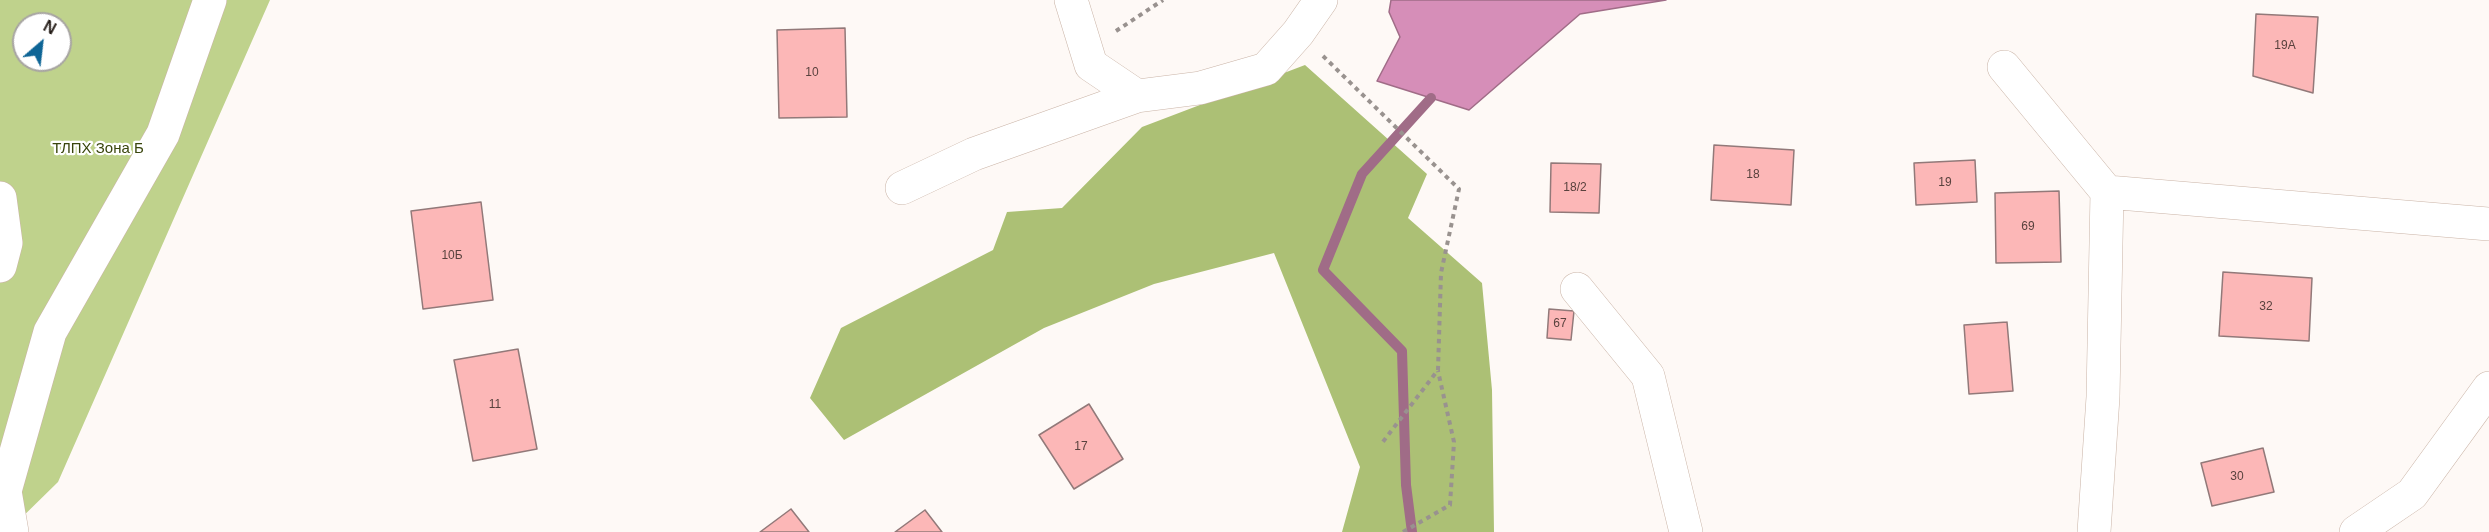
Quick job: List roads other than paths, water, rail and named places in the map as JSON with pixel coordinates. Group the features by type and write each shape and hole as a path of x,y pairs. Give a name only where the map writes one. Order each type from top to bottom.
{"street":[{"path":"12,532 2,492 50,332 163,134 210,0"},
{"path":"1071,0 1091,64 1137,96"},
{"path":"902,188 974,154 1137,96 1200,88 1266,69 1299,33 1321,0"},
{"path":"2004,67 2107,192 2103,398 2094,532"},
{"path":"2107,192 2489,224"},
{"path":"0,198 6,243 0,266"},
{"path":"1577,289 1648,376 1686,532"},
{"path":"2356,532 2412,494 2489,388"}],"waterway":[{"path":"1412,532 1406,485 1402,351 1323,270 1362,174 1431,98"}],"park label":[{"name":"ТЛПХ Зона Б","path":"98,149"}]}
